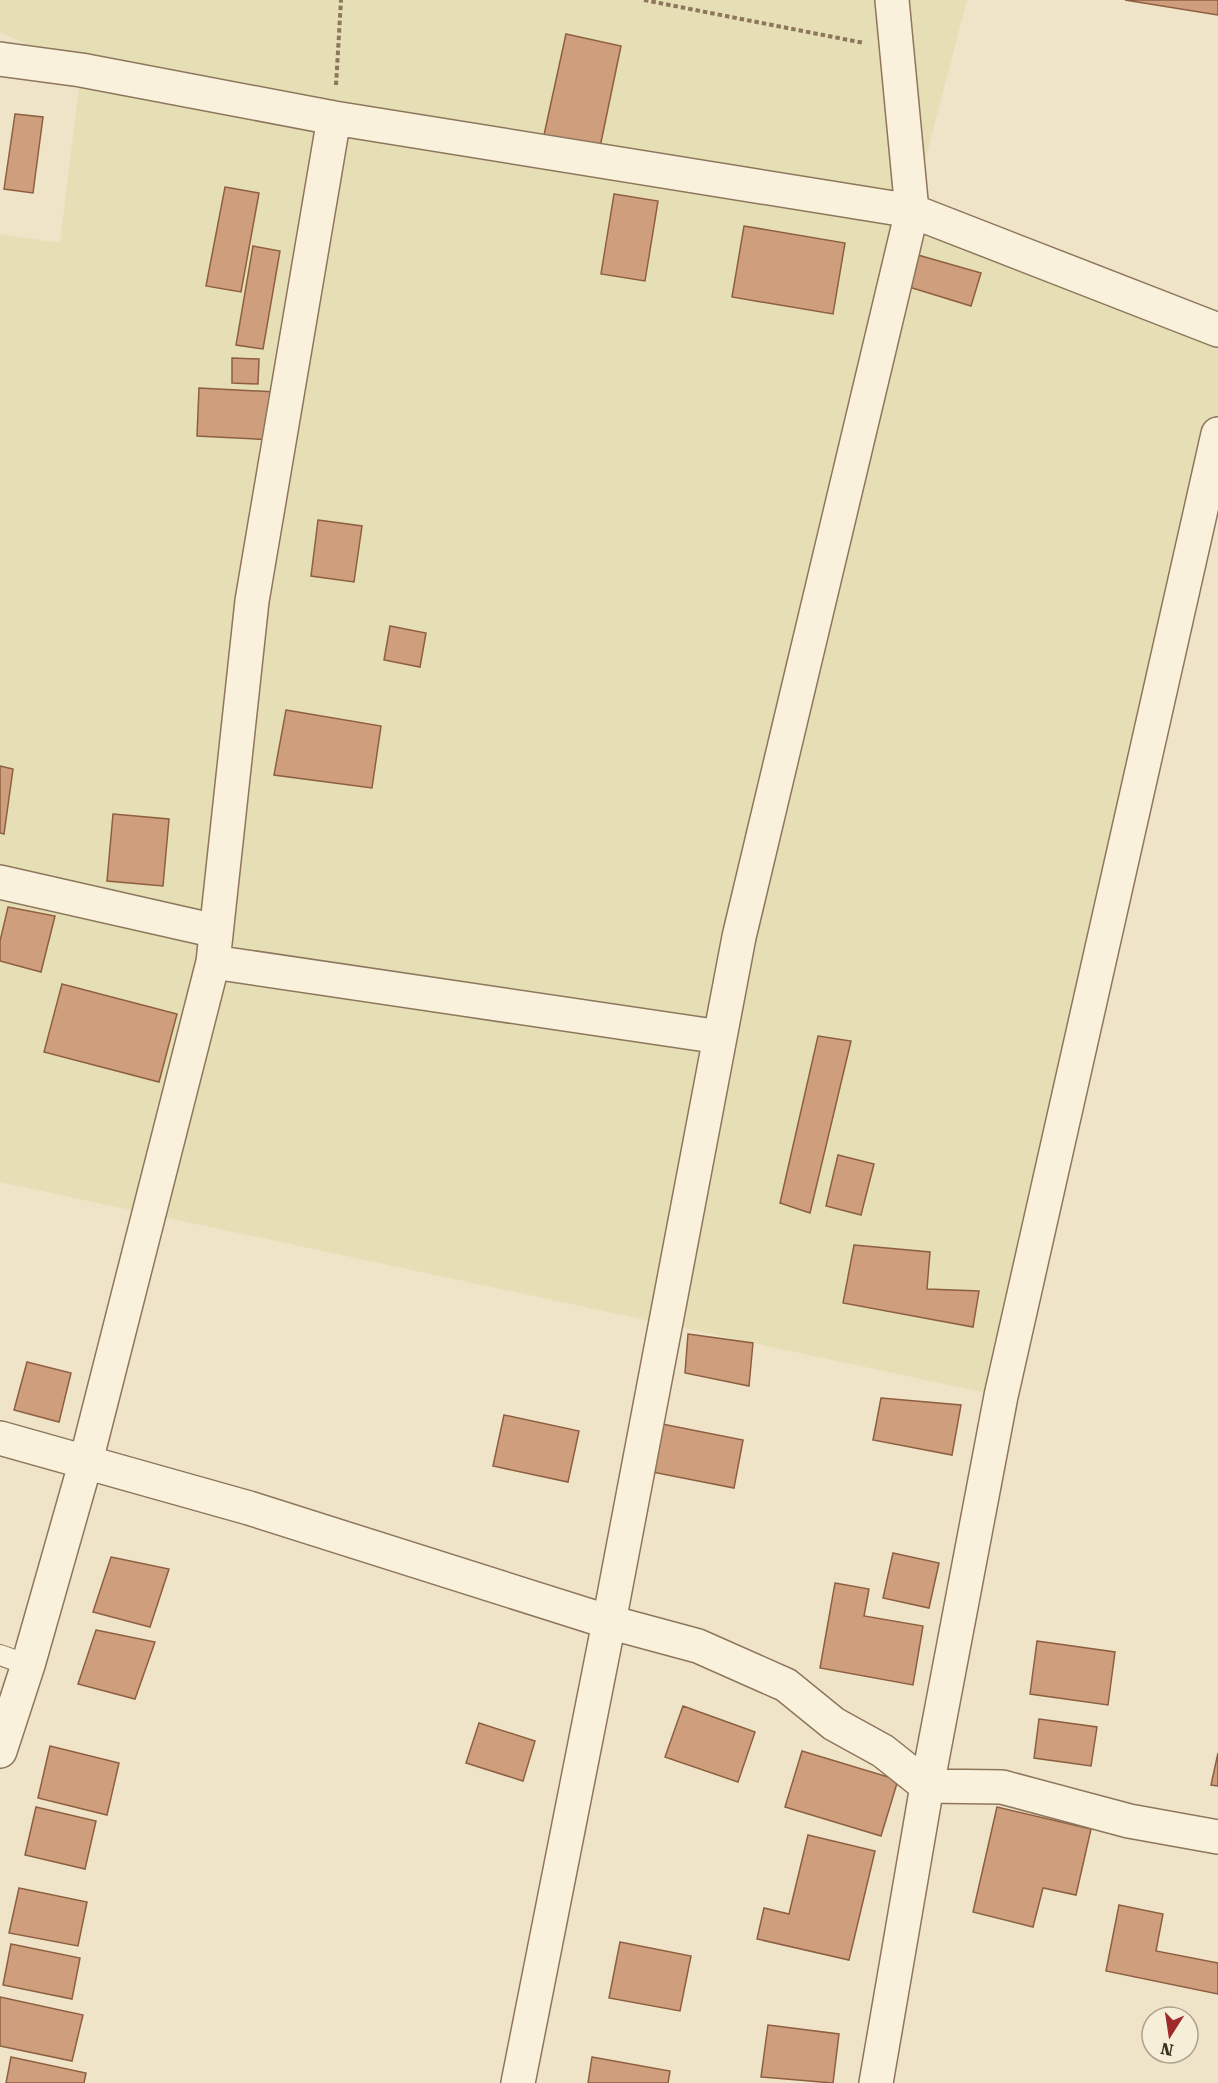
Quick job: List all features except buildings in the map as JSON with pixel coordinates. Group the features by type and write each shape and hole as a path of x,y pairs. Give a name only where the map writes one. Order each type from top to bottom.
{"street":[{"path":"518,2083 609,1622 739,937 912,211 892,0"},
{"path":"0,59 81,70 334,118 912,211 1218,330"},
{"path":"0,1751 14,1660 86,1461 214,947 252,601 334,118"},
{"path":"876,2083 927,1786 1001,1396 1218,434"},
{"path":"0,882 214,947 720,1037"},
{"path":"0,1438 249,1508 609,1622 698,1646 786,1685 834,1724 883,1751 927,1786 1002,1786 1129,1821 1218,1837"}],"path":[{"path":"334,118 341,0"},
{"path":"644,0 897,50"}],"shaded area":[{"path":"0,0 967,0 912,211 1218,330 1218,434 1001,1396 0,1182 0,234 60,243 81,70 0,32"}]}
